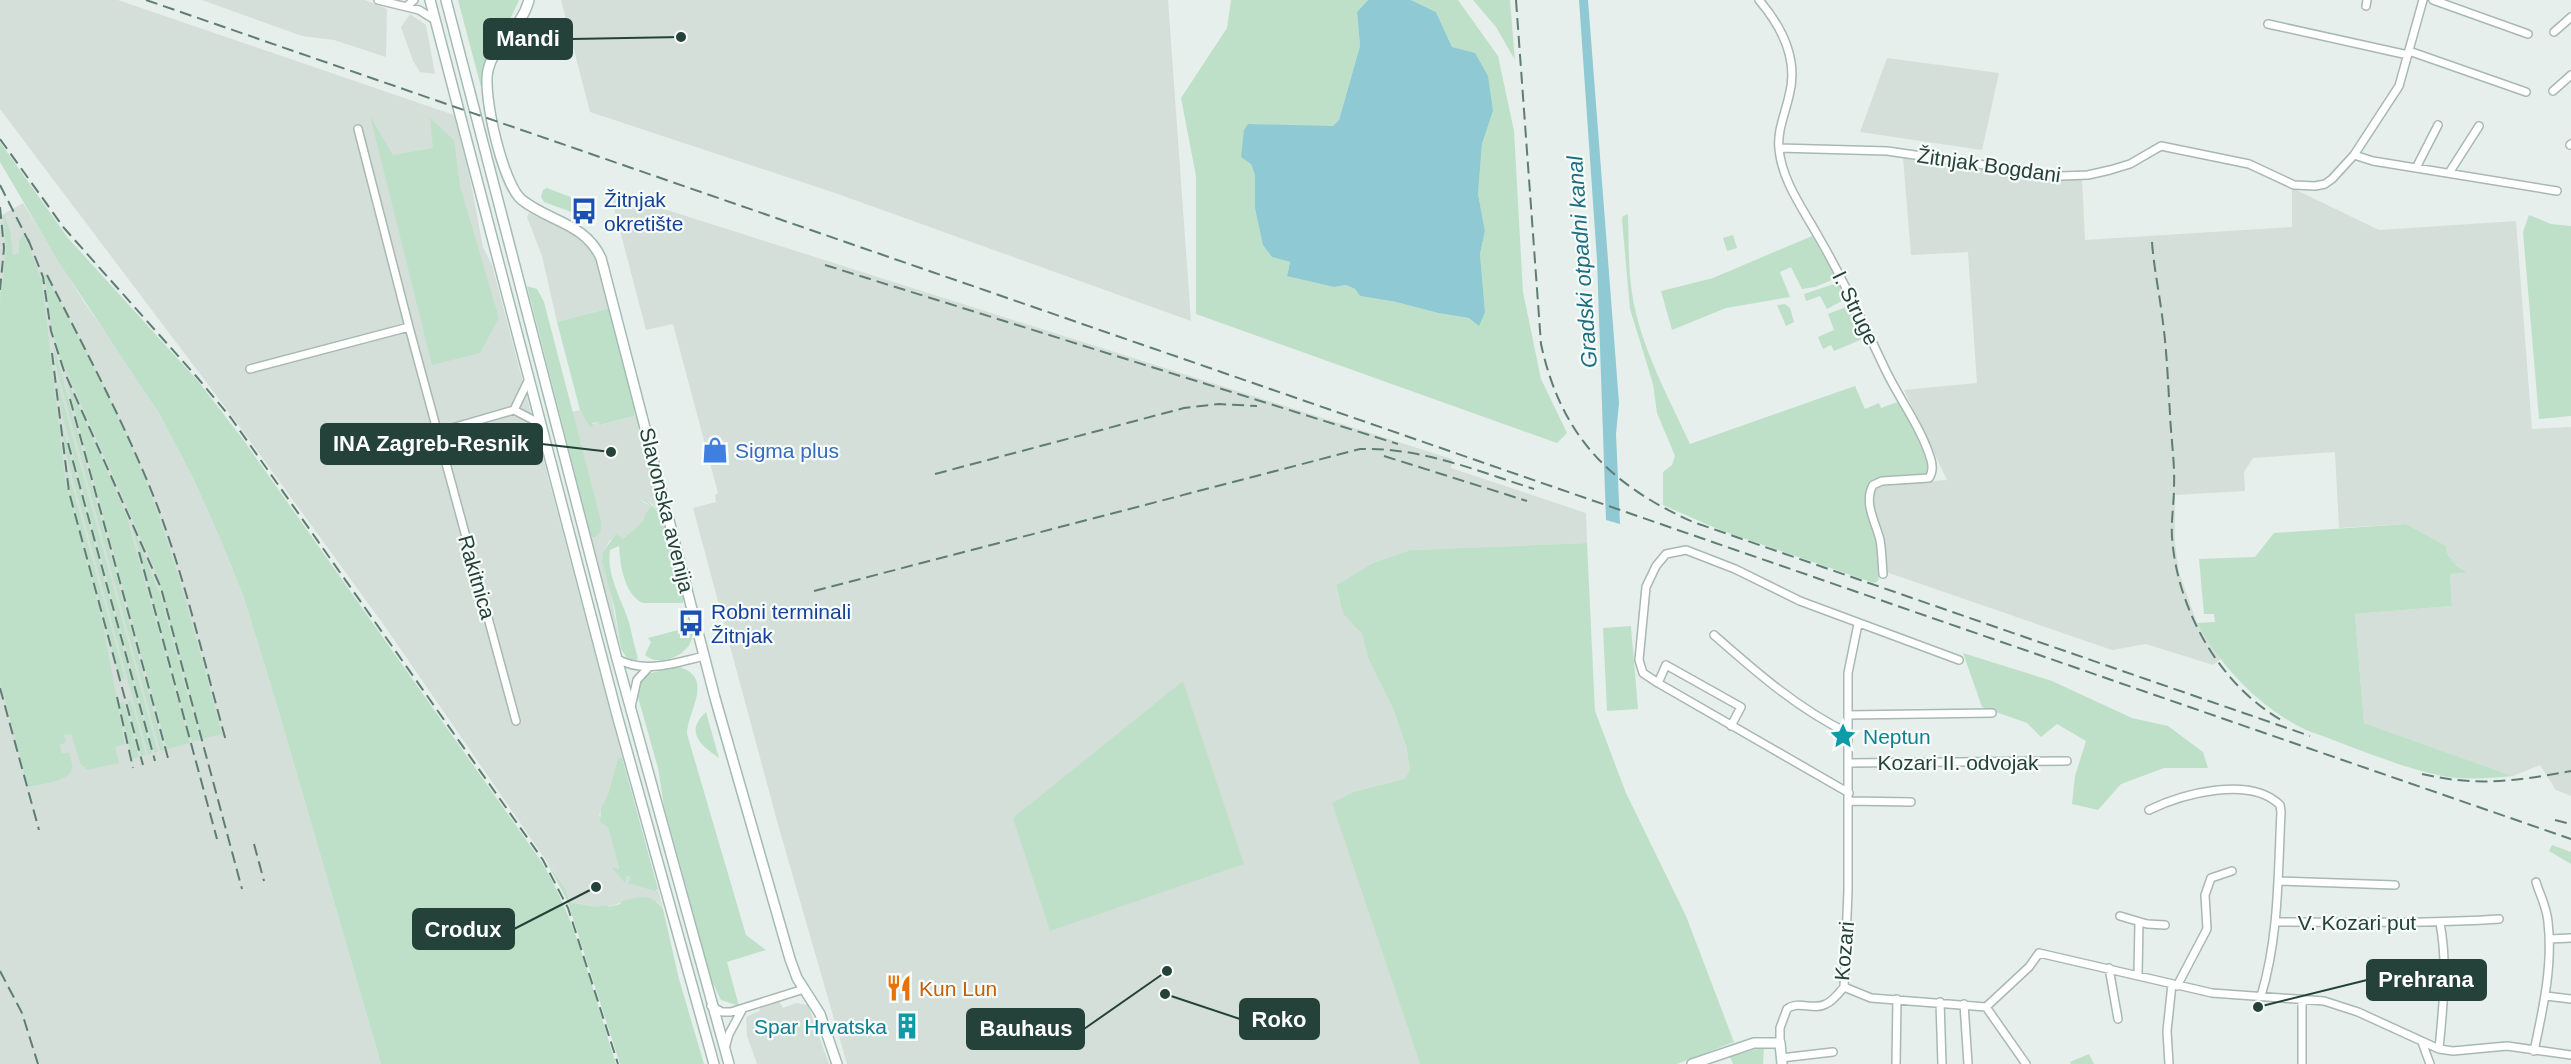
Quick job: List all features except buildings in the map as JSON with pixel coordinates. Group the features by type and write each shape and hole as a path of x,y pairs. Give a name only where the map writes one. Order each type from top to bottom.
{"main road":[{"path":"430,0 617,715 714,1064"},
{"path":"446,0 617,659 711,1006 729,1064"},
{"name":"Slavonska avenija","path":"529,0 522,21 492,60 488,71 487,93 497,140 509,181 520,199 572,225 586,235 597,248 601,258 704,656 790,959 797,978 820,1014 837,1064"},
{"path":"1692,1064 1754,1043 1780,1042"},
{"name":"Kozari","path":"1780,1042 1781,1061"}],"street":[{"path":"378,0 392,5 407,6 435,21"},
{"path":"407,6 414,0"},
{"name":"I. Struge","path":"1759,0 1780,29 1788,47 1792,72 1790,95 1780,126 1779,148 1787,178 1854,301 1886,371 1919,433 1932,467 1929,478 1882,482 1873,485 1870,489 1869,501 1880,542 1883,574"},
{"name":"Žitnjak Bogdani","path":"1779,148 1887,152 2061,176 2088,175 2110,170 2130,164 2154,148 2168,147 2249,164 2302,187 2325,184 2354,155 2399,86 2423,0"},
{"path":"2433,0 2528,34"},
{"path":"2554,32 2571,17"},
{"path":"2268,24 2409,53 2526,92"},
{"path":"2553,91 2571,75"},
{"path":"2416,168 2438,125"},
{"path":"2449,173 2479,126"},
{"name":"Rakitnica","path":"358,129 516,721"},
{"path":"2354,155 2373,161 2557,191"},
{"path":"250,369 409,327"},
{"path":"514,410 529,379"},
{"path":"438,432 514,410 541,424"},
{"path":"1849,793 1643,673 1639,660 1646,587 1656,566 1666,554 1686,550 1699,554 1735,568 1800,601 1959,660"},
{"name":"Kozari","path":"1780,1042 1780,1028 1787,1009 1797,1005 1816,1007 1826,1005 1844,987 1849,801 1848,673 1858,624"},
{"path":"1714,635 1765,679 1812,712 1848,733"},
{"path":"617,659 632,667 648,667 704,656"},
{"path":"1658,683 1666,665 1741,707 1731,726"},
{"path":"631,708 637,680 648,667"},
{"path":"1848,715 1992,713"},
{"name":"Kozari II. odvojak","path":"1849,763 2067,761"},
{"name":"V. Kozari put","path":"2149,810 2169,801 2226,789 2248,789 2276,802 2282,812 2275,922 2270,961 2260,996"},
{"path":"1849,801 1911,802"},
{"path":"2169,1064 2167,1031 2175,985 2207,929 2206,887 2211,878 2232,871"},
{"name":"V. Kozari put","path":"2278,880 2395,885"},
{"path":"2534,1051 2546,996 2549,939 2547,913 2536,882"},
{"path":"2120,916 2139,922 2165,925"},
{"name":"V. Kozari put","path":"2275,922 2440,923 2499,918"},
{"path":"2138,975 2139,922"},
{"name":"V. Kozari put","path":"2439,1049 2445,973 2444,944 2440,923"},
{"path":"2549,939 2571,938"},
{"path":"1986,1007 2029,967 2039,953 2212,993 2324,1001 2347,1008 2439,1049 2453,1051 2507,1046 2571,1055"},
{"path":"2109,968 2118,1019"},
{"path":"1844,987 1871,998 1986,1007 2020,1060 2026,1064"},
{"path":"711,1006 722,1012 742,1010 804,989"},
{"path":"2546,996 2571,999"},
{"path":"1896,1064 1897,999"},
{"path":"2302,999 2302,1064"},
{"path":"1940,1002 1942,1064"},
{"path":"1964,1004 1968,1064"},
{"path":"724,1049 742,1010"},
{"path":"2422,1042 2430,1064"},
{"name":"Kozari","path":"1781,1061 1833,1052"}],"shaded area":[{"path":"0,0 118,0 454,115 469,173 483,247 492,265 622,757 618,758 608,794 599,815 608,826 619,870 625,879 626,876 631,877 631,880 657,891 658,889 663,909 658,902 629,900 608,907 596,907 570,902 565,888 386,628 234,419 0,109"},
{"path":"202,0 365,0 387,9 386,57 334,40 302,36"},
{"path":"561,0 1168,0 1191,321 838,194 590,112"},
{"path":"410,14 426,25 435,74 420,72 413,61 401,27"},
{"path":"1887,58 1999,73 1982,150 1860,132"},
{"path":"1903,158 2042,177 2082,178 2085,240 2292,227 2292,188 2379,230 2516,221 2532,429 2571,427 2571,796 2556,790 2540,765 2513,776 2364,723 2355,614 2452,606 2450,574 2466,573 2451,560 2445,546 2406,524 2339,528 2335,452 2253,458 2244,472 2245,491 2175,495 2175,543 2179,572 2197,623 2221,659 2213,665 2146,644 2112,650 1886,572 1884,540 1874,513 1872,493 1877,485 1947,480 1904,390 1977,383 1968,252 1911,255"},
{"path":"610,192 1452,459 1451,468 1586,513 1587,543 1410,550 1373,563 1336,585 1343,614 1362,634 1368,658 1393,709 1406,746 1410,770 1404,779 1353,792 1333,803 1420,1064 847,1064 777,821 693,508 716,502 715,495 718,493 673,324 646,330"},
{"path":"23,203 84,302 159,413 193,478 221,541 244,598 278,709 381,1064 0,1064 0,216"},
{"path":"529,213 577,235 586,244 597,261 610,308 557,322 542,256 527,217"},
{"path":"634,403 665,521 653,505 645,499 641,501 651,506 643,521 623,539 610,540 603,552 621,649 591,536 592,538 602,524 572,412 580,410 590,428 592,424 600,422 601,425 634,416"},
{"path":"779,1001 783,1008 796,1003 808,1005 829,1064 757,1064 747,1036 746,1017 759,1011 761,1007"}],"green space":[{"path":"458,0 519,0 508,24 487,51 481,87"},
{"path":"1231,0 1368,0 1357,12 1360,46 1339,120 1333,127 1249,124 1251,164 1255,175 1255,208 1272,257 1290,262 1287,275 1334,287 1346,285 1355,289 1360,296 1469,318 1485,312 1480,254 1485,231 1478,194 1482,144 1493,111 1475,54 1452,47 1436,12 1411,0 1458,0 1498,56 1514,131 1523,292 1541,379 1567,433 1557,443 1196,314 1196,176 1181,98 1227,28"},
{"path":"1473,0 1510,0 1515,60 1496,27"},
{"path":"370,116 393,155 433,148 430,118 454,140 460,186 499,318 480,353 432,365"},
{"path":"0,142 68,238 198,381 242,438 541,861 554,884 575,934 616,1064 381,1064 278,709 244,598 221,541 193,478 159,413 58,261 0,162"},
{"path":"547,188 576,199 582,216 544,202 541,197 543,190"},
{"path":"3,214 10,229 13,255 19,253 19,241 24,234 42,281 65,479 103,624 125,744 115,747 119,763 87,770 80,763 71,734 64,735 66,742 60,745 62,753 69,753 72,766 70,773 54,782 28,787 0,682 0,301 6,248"},
{"path":"1628,214 1632,293 1641,332 1690,444 1855,386 1865,409 1879,403 1881,408 1900,401 1929,461 1929,475 1870,484 1866,499 1878,540 1880,564 1878,581 1874,583 1720,530 1663,505 1663,472 1672,465 1675,456 1657,413 1653,384 1630,309 1622,220 1623,216"},
{"path":"2529,215 2551,224 2571,226 2571,416 2539,419 2523,232"},
{"path":"1733,235 1737,248 1727,251 1723,238"},
{"path":"1812,236 1837,278 1815,287 1802,289 1791,267 1780,272 1790,297 1726,308 1672,330 1661,291 1713,278"},
{"path":"44,272 113,406 149,489 179,580 222,734 202,739 155,570 60,357 51,326"},
{"path":"1840,282 1849,297 1827,309 1820,296 1806,301 1804,294"},
{"path":"527,286 537,289 544,302 602,524 600,533 594,538 591,536"},
{"path":"1785,304 1790,308 1794,322 1786,326 1777,305"},
{"path":"1851,305 1865,338 1834,351 1831,345 1823,349 1818,337 1834,330 1828,314"},
{"path":"610,308 634,403 634,416 600,425 599,422 592,423 593,427 590,428 580,410 557,322"},
{"path":"53,343 164,750 160,751 56,366"},
{"path":"65,375 126,514 190,743 167,749"},
{"path":"57,383 158,752 154,753 63,418"},
{"path":"61,422 152,753 148,755 65,450"},
{"path":"65,464 125,678 120,680 70,493"},
{"path":"645,499 662,515 684,598 683,603 643,603 631,593 627,586 620,561 619,546 610,550 612,578 629,622 638,658 635,662 628,660 621,649 615,610 602,561 603,552 616,534 623,539 643,521 651,506 644,501 639,504"},
{"path":"130,520 161,597 200,740 192,742"},
{"path":"2406,524 2446,546 2450,558 2467,573 2450,574 2452,606 2355,614 2364,723 2513,776 2457,778 2421,771 2306,730 2273,710 2244,685 2218,656 2197,623 2215,622 2214,614 2204,614 2199,559 2255,557 2274,533"},
{"path":"1587,543 1595,711 1626,793 1686,916 1734,1042 1677,1064 1420,1064 1332,803 1353,792 1404,779 1410,770 1406,746 1393,709 1368,658 1362,634 1343,614 1336,585 1373,563 1410,550"},
{"path":"1631,626 1638,709 1607,711 1603,628"},
{"path":"686,628 692,630 692,638 689,646 683,652 659,660 645,655 651,642 648,638"},
{"path":"1963,653 2052,681 2132,718 2168,726 2203,752 2208,768 2164,768 2121,784 2098,810 2072,804 2075,776 2086,741 2057,724 2041,737 2027,723 1982,707"},
{"path":"676,666 688,671 695,678 697,695 687,734 746,935 766,950 727,962 739,1006 721,1000 712,981 664,806 658,768 638,697 639,684 648,674"},
{"path":"1183,681 1244,864 1050,931 1013,818"},
{"path":"131,700 146,755 141,756 127,701"},
{"path":"124,702 139,757 132,759 119,703"},
{"path":"714,709 780,939 712,710"},
{"path":"706,712 719,758 706,749 697,738 696,726"},
{"path":"622,757 658,889 655,891 628,883 631,877 626,876 625,883 613,869 612,867 619,869 608,827 600,822 601,809 608,794 618,758"},
{"path":"2552,845 2571,852 2571,864 2549,851"},
{"path":"547,863 565,888 570,902 596,907 607,905 608,907 620,904 622,901 644,897 658,903 663,909 679,979 704,1064 620,1064 567,900"},
{"path":"1764,1047 1763,1064 1733,1064 1730,1057"},
{"path":"2089,1054 2094,1064 2071,1064 2070,1062"}],"water":[{"path":"1368,0 1411,0 1436,12 1452,47 1475,53 1488,76 1493,111 1482,144 1478,194 1485,231 1480,254 1485,312 1479,326 1469,318 1360,296 1355,289 1346,285 1334,287 1287,276 1290,262 1272,257 1263,245 1255,208 1255,175 1251,164 1241,157 1244,130 1248,124 1333,126 1339,120 1360,46 1357,12"},
{"path":"1579,0 1588,0 1619,403 1616,434 1620,524 1606,520 1597,260"}],"railway":[{"path":"146,0 2571,839"},
{"path":"1516,0 1541,344 1550,377 1576,431 1593,454 1614,474 1663,508 1693,522 2310,736"},
{"path":"0,139 64,228 231,418 543,860 568,908 618,1064"},
{"path":"0,185 31,246"},
{"path":"0,207 4,248 0,290"},
{"path":"28,239 43,277 51,331 64,371 161,588 242,889"},
{"path":"2152,242 2166,346 2174,487 2172,537 2182,591 2192,617 2221,666 2260,706 2283,721"},
{"path":"825,265 1398,444"},
{"path":"47,275 119,418 157,505 186,593 226,741"},
{"path":"52,353 69,492 143,765"},
{"path":"70,399 168,758"},
{"path":"935,474 1184,408 1219,404 1257,406"},
{"path":"68,443 155,761"},
{"path":"814,591 1360,449 1383,449 1427,456 1534,489"},
{"path":"1384,456 1527,501"},
{"path":"139,552 217,839"},
{"path":"0,688 39,830"},
{"path":"117,697 133,768"},
{"path":"2422,774 2461,780 2497,781 2571,771"},
{"path":"2555,820 2571,824"},
{"path":"254,844 264,881"},
{"path":"0,971 22,1013 38,1064"}],"place":[{"name":"Mandi","path":"681,37"},
{"name":"Žitnjak okretište","path":"584,211"},
{"name":"Sigma plus","path":"715,450"},
{"name":"INA Zagreb-Resnik","path":"611,452"},
{"name":"Robni terminali Žitnjak","path":"691,623"},
{"name":"Neptun","path":"1843,736"},
{"name":"Crodux","path":"596,887"},
{"name":"Bauhaus","path":"1167,971"},
{"name":"Kun Lun","path":"899,988"},
{"name":"Roko","path":"1165,994"},
{"name":"Prehrana","path":"2258,1007"},
{"name":"Spar Hrvatska","path":"907,1026"}],"water label":[{"name":"Gradski otpadni kanal","path":"1582,262"}]}
